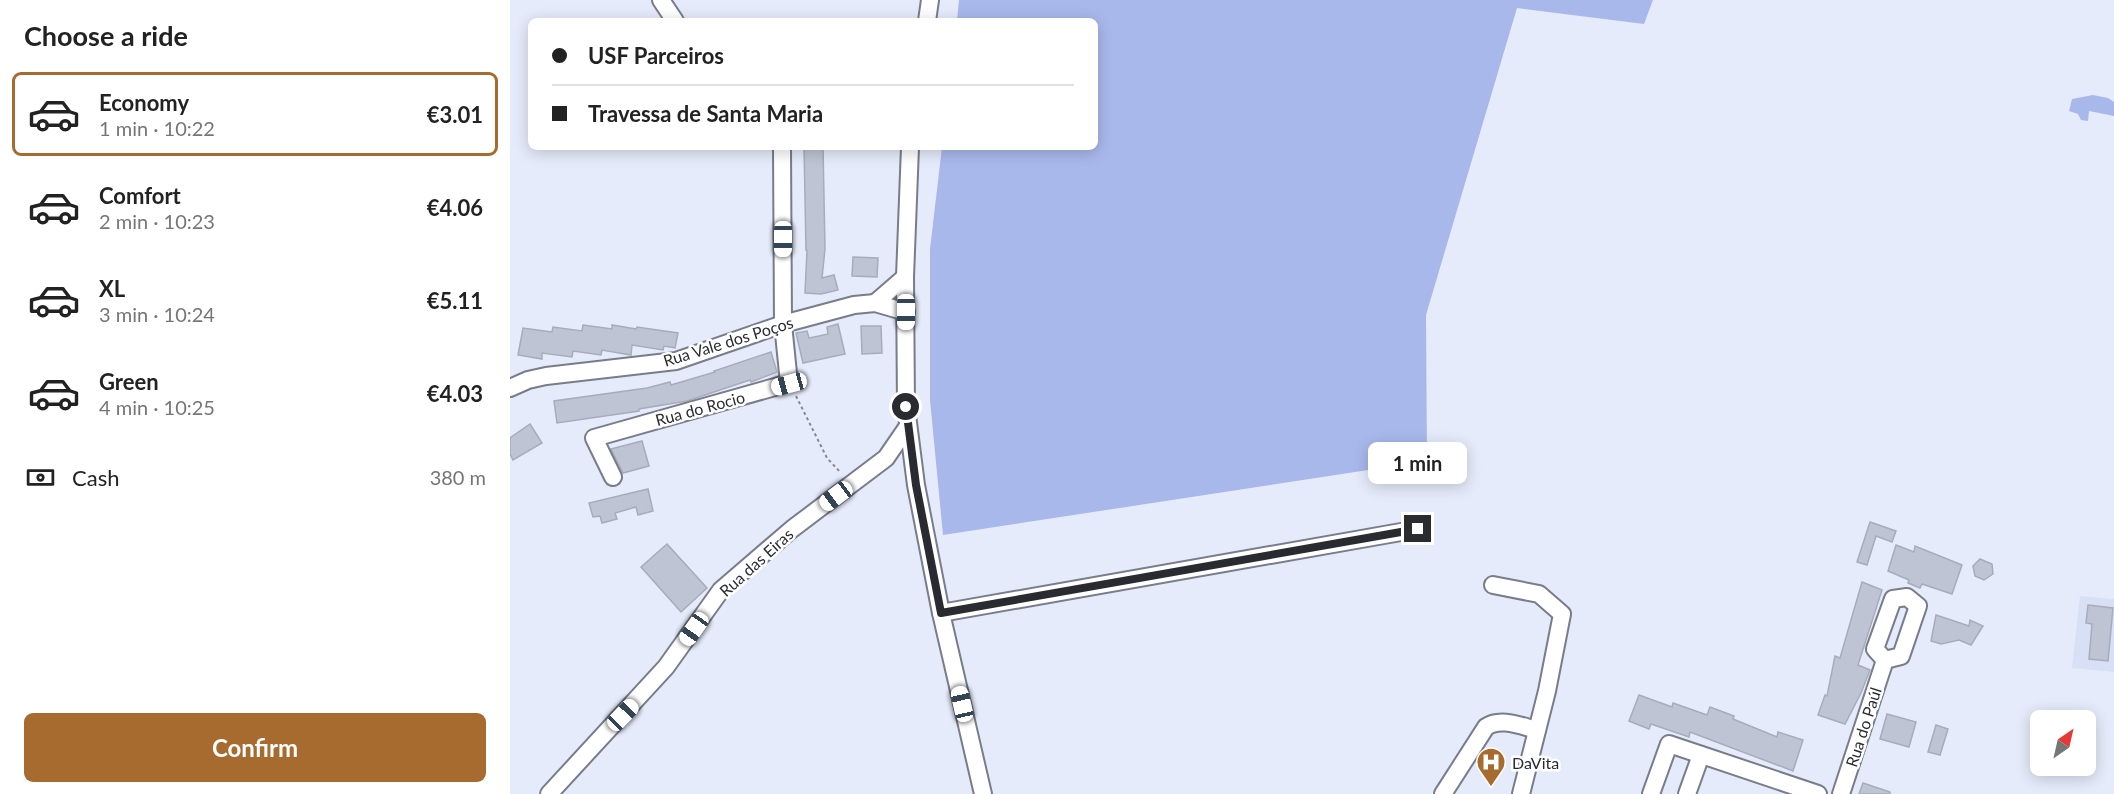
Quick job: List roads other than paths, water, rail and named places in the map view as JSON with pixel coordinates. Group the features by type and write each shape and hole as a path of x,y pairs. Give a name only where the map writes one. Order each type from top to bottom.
{"street":[{"path":"661,0 673,18"},
{"path":"927,18 930,0"},
{"path":"782,150 783,324"},
{"path":"910,150 905,277 908,426 916,485 941,613 983,794"},
{"path":"875,303 905,277"},
{"name":"Rua Vale dos Poços","path":"510,388 528,380 546,376 676,361 783,324 854,305 875,303 906,312"},
{"name":"Rua do Rocio","path":"613,477 594,438 789,384 783,324"},
{"name":"Rua das Eiras","path":"549,794 666,667 721,590 792,529 886,458 908,426"},
{"path":"886,458 913,455"},
{"path":"941,613 1418,529"},
{"path":"1492,585 1539,594 1562,614 1547,691 1521,794"},
{"name":"Rua do Paúl","path":"1841,794 1885,660"},
{"path":"1443,794 1485,727 1499,722 1537,730"},
{"path":"1651,794 1669,744 1818,794"},
{"path":"1687,794 1701,755"}],"place":[{"name":"DaVita","path":"1491,788"}]}
